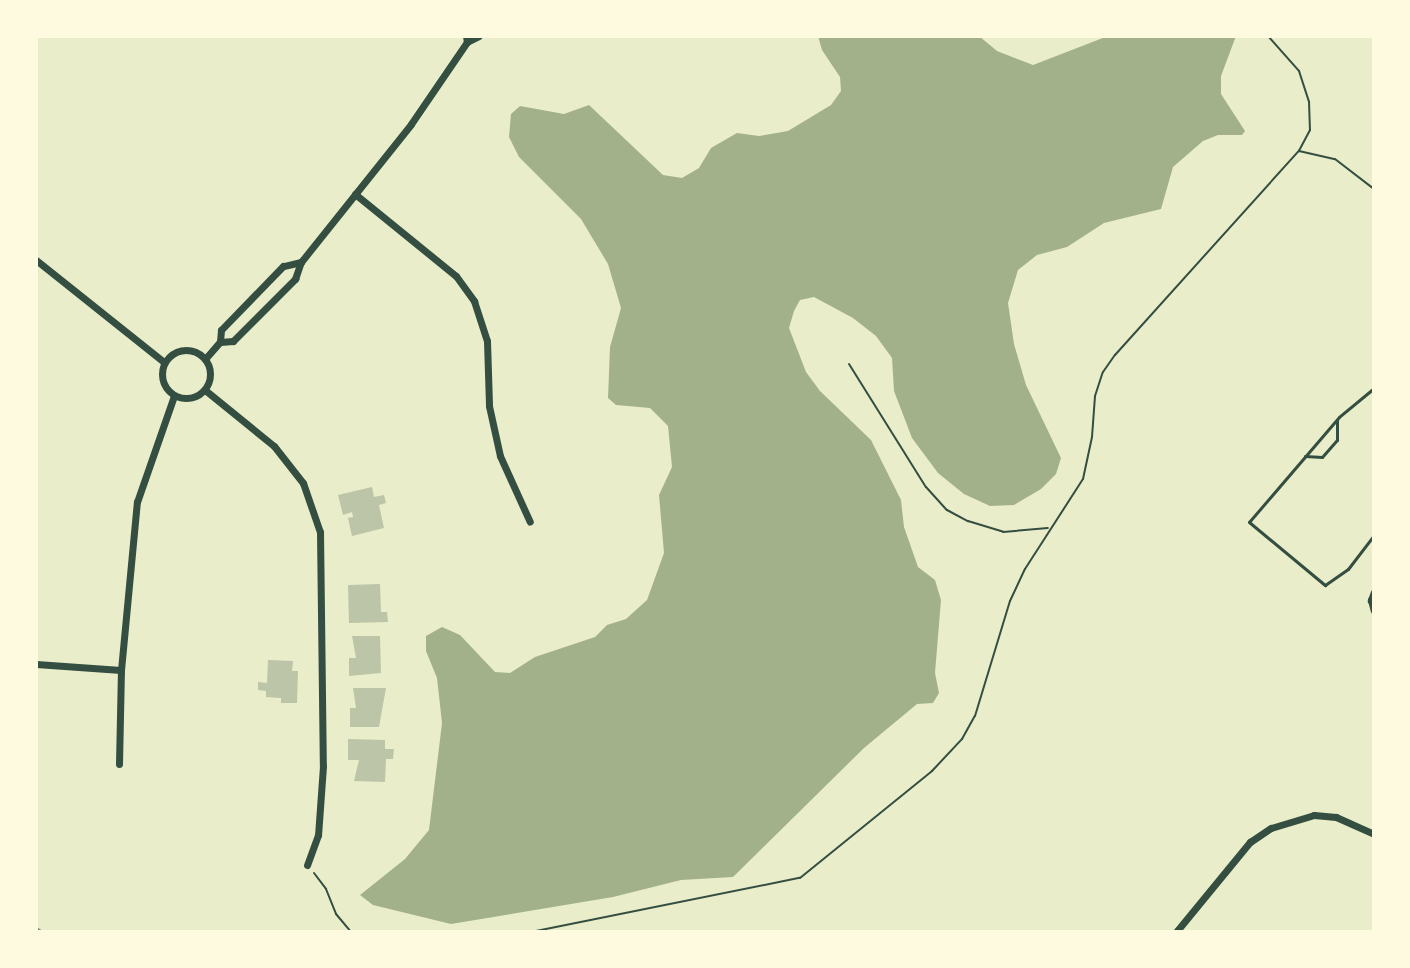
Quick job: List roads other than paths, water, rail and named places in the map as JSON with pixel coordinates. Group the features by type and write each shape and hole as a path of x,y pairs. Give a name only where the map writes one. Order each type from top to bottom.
{"street":[{"path":"220,342 233,341 295,279 301,262 411,124 467,39 479,36"},
{"path":"355,194 456,276 474,301 487,341 489,406 500,456 530,522"},
{"path":"36,260 164,362"},
{"path":"205,359 220,342 221,330 283,266 301,262"},
{"path":"183,350 205,359 210,375 205,390 191,399 174,396 161,378 164,362 183,350"},
{"path":"205,390 274,446 303,483 320,532 323,766 318,835 307,865"},
{"path":"119,764 121,670 137,502 174,396"},
{"path":"1374,592 1371,600 1374,611"},
{"path":"36,664 121,670"},
{"path":"1176,932 1250,842 1271,828 1314,815 1336,817 1374,834"}],"lane":[{"path":"1374,388 1337,419 1249,522 1325,585 1348,569 1374,535"},
{"path":"1305,456 1322,457 1337,440 1337,419"}],"railway":[{"path":"36,929 41,932"}]}
